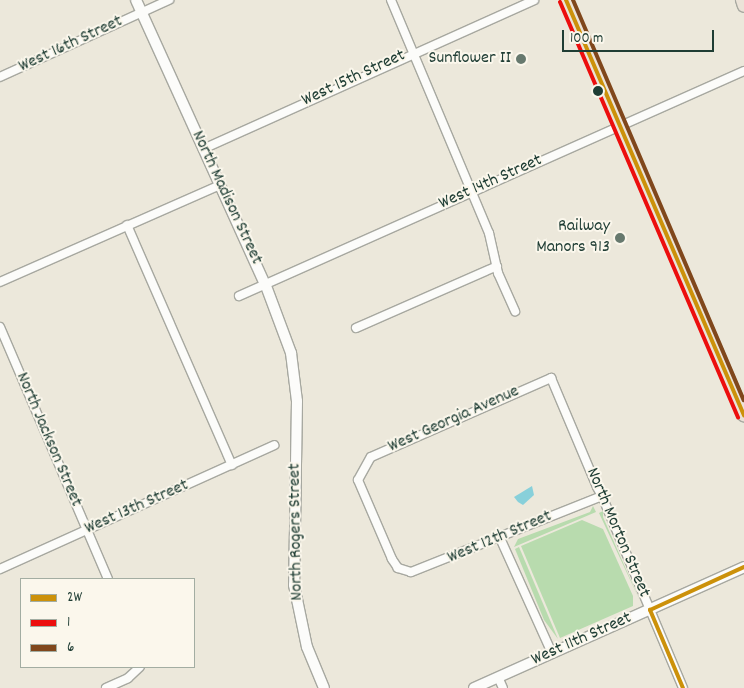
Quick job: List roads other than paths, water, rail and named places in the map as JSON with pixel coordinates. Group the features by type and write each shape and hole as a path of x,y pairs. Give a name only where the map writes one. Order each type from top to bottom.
{"main road":[{"path":"566,0 744,416"},
{"path":"742,0 744,6"}],"street":[{"name":"North Madison Street","path":"136,0 266,286 291,353 297,401"},
{"name":"West 16th Street","path":"0,77 169,0"},
{"path":"391,0 472,192 497,266 515,311"},
{"name":"West 15th Street","path":"203,149 414,52 534,0"},
{"name":"West 14th Street","path":"239,296 266,286 744,71"},
{"path":"0,282 220,184"},
{"path":"127,225 232,465"},
{"path":"356,328 497,266"},
{"name":"North Jackson Street","path":"0,327 108,578"},
{"name":"West Georgia Avenue","path":"398,568 360,489 361,469 370,457 551,378"},
{"name":"North Morton Street","path":"551,378 683,688"},
{"name":"North Rogers Street","path":"297,401 294,541 298,617 324,688"},
{"name":"West 13th Street","path":"0,569 274,445"},
{"name":"West 12th Street","path":"398,568 424,570 602,496"},
{"path":"500,538 552,653"},
{"name":"West 11th Street","path":"474,688 744,567"},
{"path":"106,688 140,668"},
{"path":"498,677 503,688"}],"water":[{"path":"532,486 534,495 523,505 518,502 514,497"}],"place":[{"name":"Sunflower II","path":"521,59"},
{"name":"Railway Manors 913","path":"620,238"}]}
